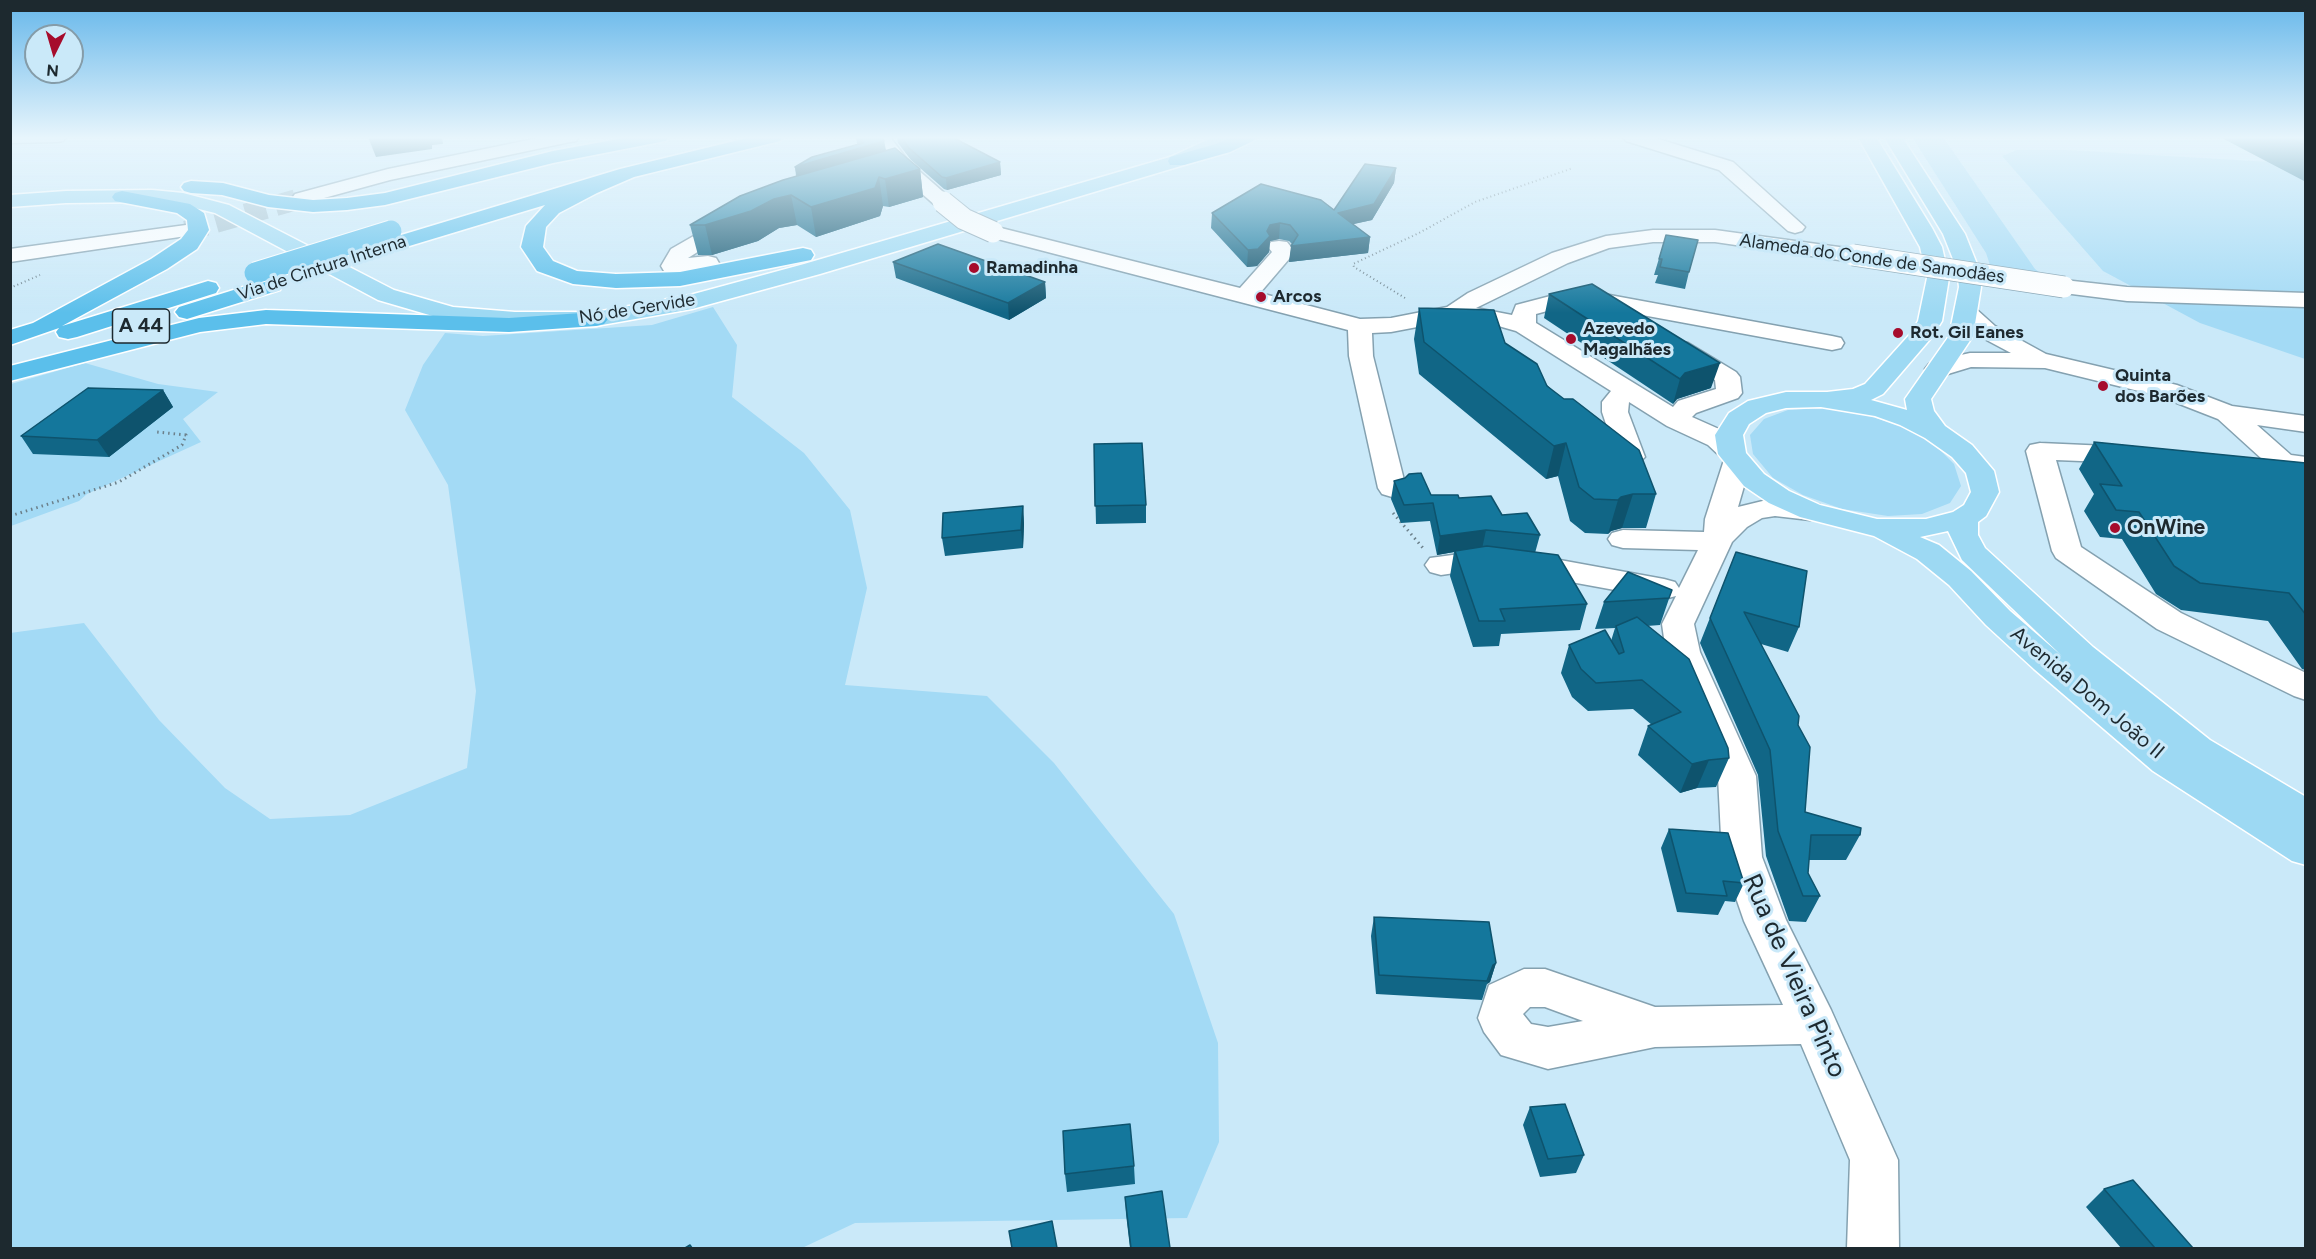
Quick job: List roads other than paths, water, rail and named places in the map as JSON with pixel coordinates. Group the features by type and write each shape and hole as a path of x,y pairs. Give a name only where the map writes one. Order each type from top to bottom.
{"highway":[{"path":"248,196 268,201 313,206 346,204 398,196"},
{"name":"Via de Cintura Interna","path":"10,368 264,279 516,196"},
{"name":"Via de Cintura Interna","path":"398,236 544,196"},
{"path":"580,196 552,209 536,226 532,247 545,266 573,277 616,281 680,279 803,255"},
{"path":"10,339 51,323 159,264 189,244 199,230 197,218 183,208 122,197"},
{"name":"Via de Cintura Interna","path":"10,348 264,279"},
{"path":"10,374 199,325 266,317 509,325 596,318"}],"main road":[{"name":"Nó de Gervide","path":"219,196 242,202 414,285 466,303 525,308 598,304 686,289 803,255 1026,196"},
{"name":"Nó de Gervide","path":"10,201 66,197 183,199 222,209 386,295 451,314 515,319 596,318 714,296 1044,196"},
{"path":"1821,399 1880,409 1935,432 1962,450 1980,471 1985,492 1977,510 1963,518 1927,528 1877,528 1810,511 1779,496 1754,480 1735,458 1730,435 1738,419 1757,407 1767,404 1786,400 1858,396 1874,389 1920,337 1930,321 1938,278 1931,248 1903,196"},
{"path":"1929,196 1961,248 1968,269 1970,287 1961,336 1918,399 1921,411 1935,432"},
{"name":"Avenida Dom João II","path":"1963,518 1963,535 1973,553 2081,655 2197,749 2306,816"},
{"name":"Avenida Dom João II","path":"1877,528 1928,552 1959,578 1998,618 2046,661 2166,761 2306,850"}],"street":[{"path":"302,198 310,196"},
{"path":"936,196 964,219 993,232 1360,326 1391,325 1444,315 1498,318 1524,326 1676,420 1697,427 1718,439 1735,458"},
{"path":"1760,196 1796,227"},
{"path":"708,263 672,266 679,254 705,237 749,215"},
{"path":"10,256 186,231"},
{"name":"Alameda do Conde de Samodães","path":"1444,315 1560,258 1606,242 1653,236 1715,236 2064,288 2127,294 2306,300"},
{"path":"1244,298 1284,252 1279,247"},
{"path":"1524,326 1524,310 1577,296 1832,343"},
{"path":"1588,306 1623,315 1727,376 1729,393 1687,406 1676,420"},
{"path":"1967,313 1987,331 2045,361"},
{"path":"1360,326 1361,356 1392,488"},
{"path":"1938,369 1970,360 2045,361 2168,390 2227,413 2300,424"},
{"path":"1608,451 1624,461 1630,457 1615,412 1615,402 1625,390"},
{"path":"2227,413 2294,464"},
{"path":"1676,420 1709,422 1738,419"},
{"path":"2156,456 2040,451 2067,551 2169,621 2306,688"},
{"name":"Rua de Vieira Pinto","path":"1718,541 1720,519 1735,458"},
{"path":"2236,460 2294,464"},
{"name":"Rua de Vieira Pinto","path":"1810,511 1775,507 1753,511 1736,521 1718,541 1678,624 1683,652 1737,776 1742,856 1765,921 1815,1024 1875,1160 1873,1248"},
{"path":"1623,539 1718,541"},
{"path":"1441,566 1482,560 1504,562 1692,594"},
{"path":"1655,1027 1815,1024"}],"tunnel":[{"path":"186,231 302,198"}],"place":[{"name":"Ramadinha","path":"974,268"},
{"name":"Arcos","path":"1261,297"},
{"name":"Rot. Gil Eanes","path":"1898,333"},
{"name":"Azevedo Magalhães","path":"1571,339"},
{"name":"Quinta dos Barões","path":"2103,386"},
{"name":"OnWine","path":"2115,528"}]}
